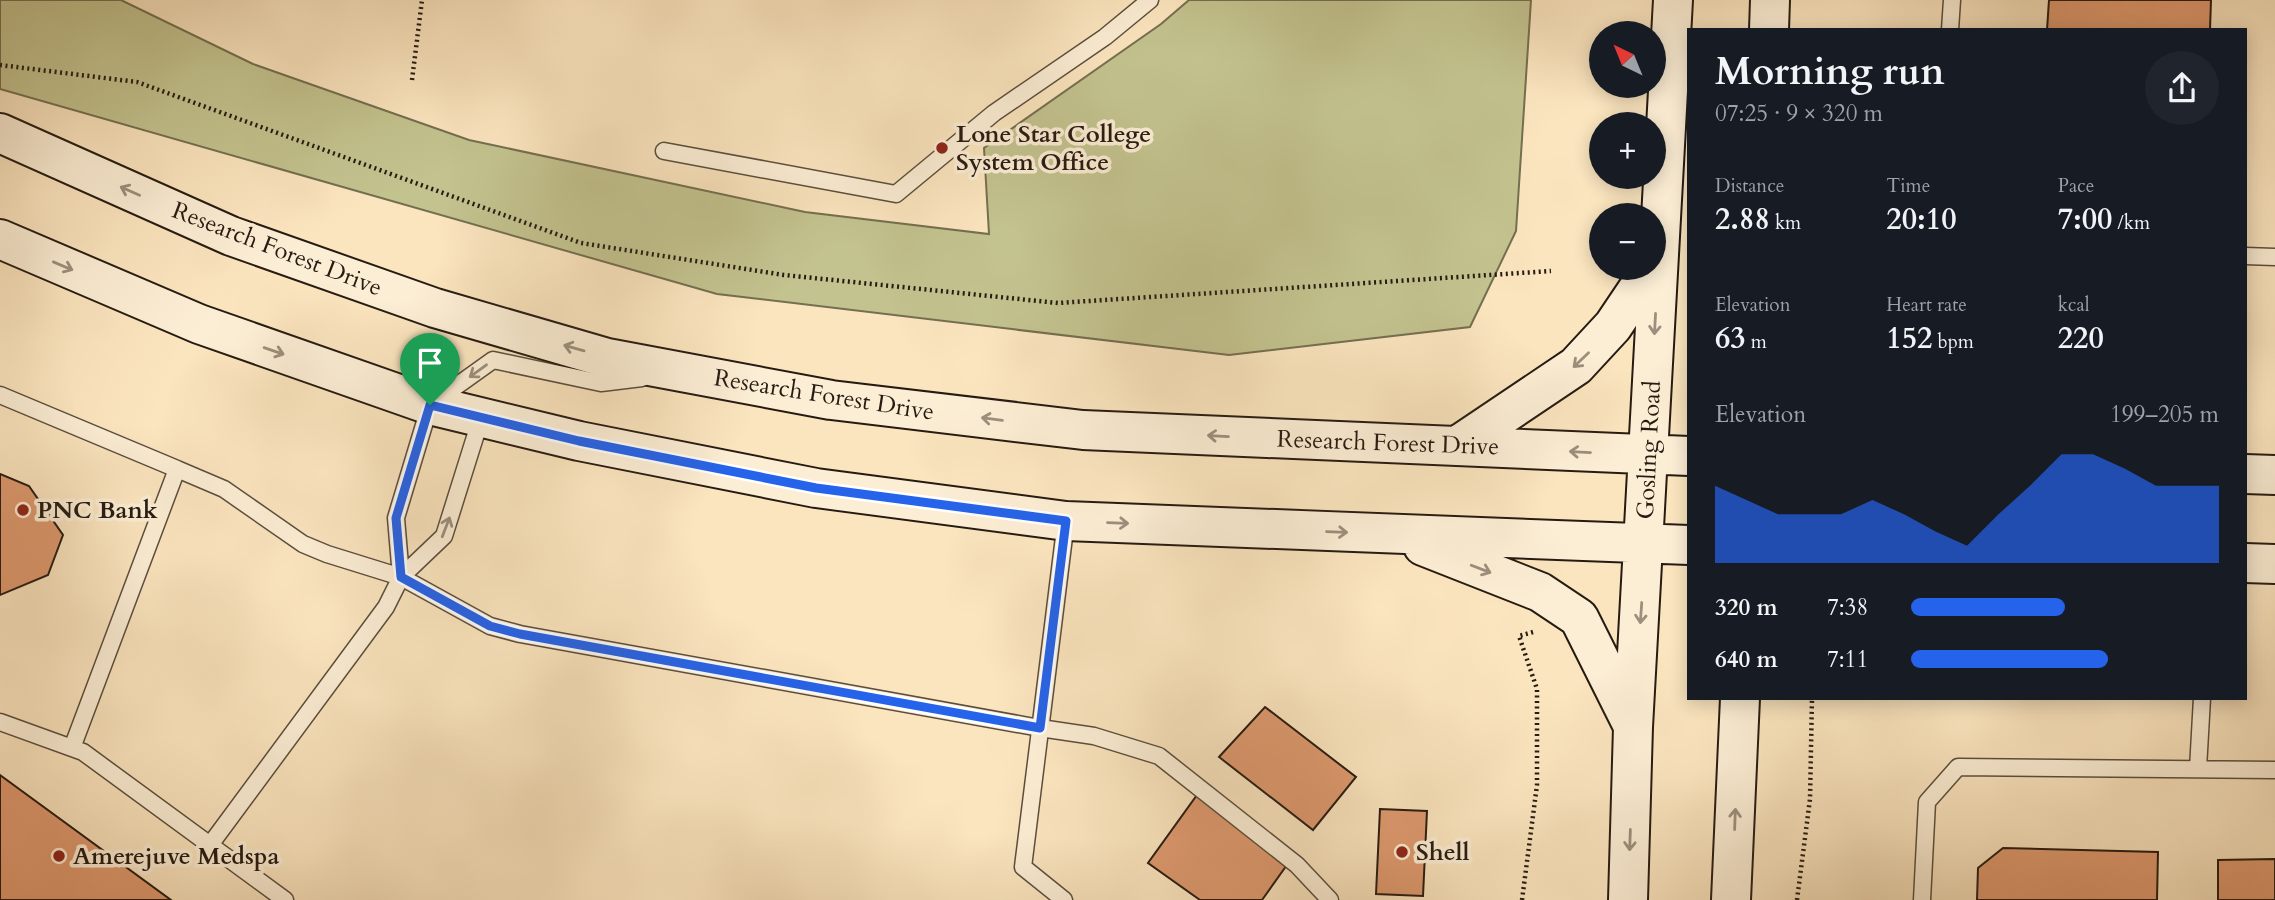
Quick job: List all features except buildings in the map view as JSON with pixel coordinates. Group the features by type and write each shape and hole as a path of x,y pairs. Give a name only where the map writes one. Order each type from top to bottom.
{"main road":[{"name":"Gosling Road","path":"1659,203 1673,0"},
{"path":"1769,28 1770,0"},
{"name":"Research Forest Drive","path":"0,133 231,236 410,299 607,358 831,400 1083,430 1687,456"},
{"path":"0,239 199,324 430,405 579,441 816,488 1066,521 1687,545"},
{"path":"1457,446 1576,366 1613,327 1644,280"},
{"name":"Gosling Road","path":"1628,900 1633,727 1644,545 1654,280"},
{"path":"2247,474 2275,475"},
{"path":"1395,535 1540,592 1579,618 1633,727"},
{"path":"2247,563 2275,564"},
{"path":"1731,900 1740,700"},
{"path":"1737,764 1762,700"}],"lane":[{"path":"664,151 896,194 994,113 1105,37 1150,0"},
{"path":"1950,28 1952,0"},
{"path":"2247,256 2275,257"},
{"path":"401,577 396,518 430,405 492,360 601,383 686,373"},
{"path":"0,395 225,489 303,544 401,577 490,626 520,634 1094,736 1159,756 1297,865 1330,900"},
{"path":"209,845 386,607 401,577 444,536 481,418"},
{"path":"72,748 177,469"},
{"path":"1064,900 1023,867 1066,521"},
{"path":"2198,769 2202,700"},
{"path":"0,722 83,752 285,900"},
{"path":"1922,900 1927,802 1958,767 2275,770"}],"path":[{"path":"412,80 422,0"},
{"path":"0,65 136,82 581,243 784,275 1058,303 1551,271"},
{"path":"1522,900 1537,785 1537,689 1519,636 1579,618"},
{"path":"1797,900 1810,799 1812,700"}],"green space":[{"path":"0,0 121,0 253,64 469,140 805,212 989,234 984,148 1161,24 1189,0 1531,0 1516,231 1470,327 1229,355 717,294 0,89"}],"place":[{"name":"Lone Star College System Office","path":"942,148"},
{"name":"PNC Bank","path":"23,510"},
{"name":"Shell","path":"1402,852"},
{"name":"Amerejuve Medspa","path":"59,856"}],"route":[{"path":"430,405 579,441 816,488 1066,521 1040,728 520,634 490,626 448,604 401,577 396,518 430,405"}]}
